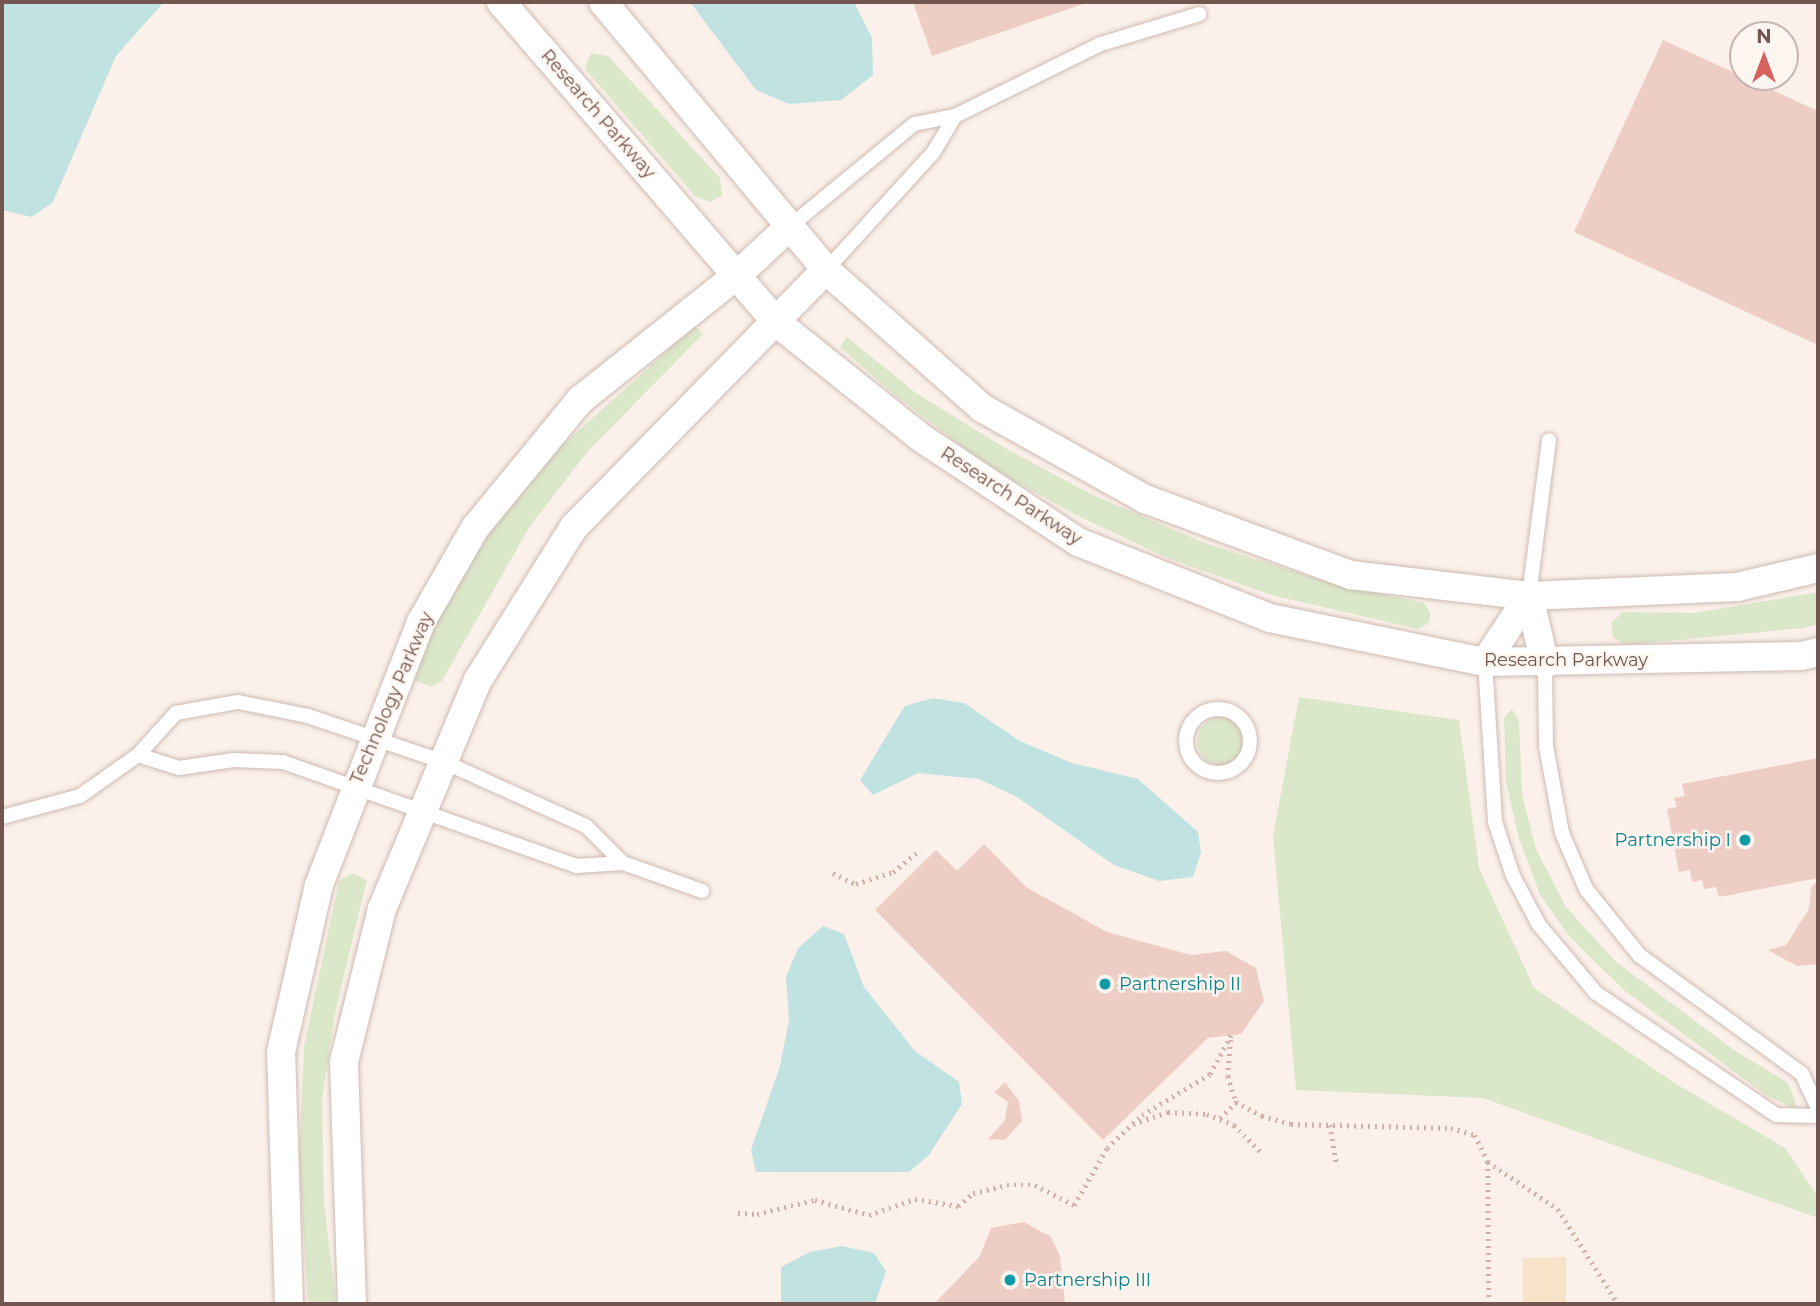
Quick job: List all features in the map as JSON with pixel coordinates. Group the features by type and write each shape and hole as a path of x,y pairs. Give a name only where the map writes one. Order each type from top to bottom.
{"street":[{"path":"603,2 788,228 826,270 982,408 1145,499 1351,575 1529,596 1737,587 1818,568"},
{"name":"Research Parkway","path":"507,4 776,322 920,437 1078,542 1270,618 1485,662 1545,664 1802,656 1818,652"},
{"name":"Technology Parkway","path":"289,1304 281,1052 319,885 373,739 421,622 475,528 580,400 736,276 788,228"},
{"path":"352,1304 344,1062 382,909 478,680 574,527 826,270"},
{"path":"1485,662 1529,596"},
{"path":"1529,596 1545,664"}],"lane":[{"path":"788,228 914,124 955,116 1101,44 1200,14"},
{"path":"826,270 933,153 955,116"},
{"path":"1529,596 1549,440"},
{"path":"1485,662 1495,822 1513,876 1539,925 1596,993 1776,1115 1818,1116"},
{"path":"1545,664 1546,746 1562,833 1586,889 1639,955 1802,1074 1818,1109"},
{"path":"2,817 80,796 138,755 176,713 237,702 308,716 444,762 586,827 623,863"},
{"path":"1203,712 1233,712 1251,736 1247,758 1230,772 1208,772 1199,767 1186,749 1189,727 1203,712"},
{"path":"138,755 179,768 233,760 283,762 355,786 422,814 576,866 623,863 702,891"}],"path":[{"path":"833,873 856,884 893,872 920,850"},
{"path":"738,1213 757,1214 815,1200 869,1215 915,1199 958,1206 973,1193 1007,1185 1035,1185 1074,1205 1107,1148 1131,1125 1210,1074 1231,1035 1228,1076 1236,1102 1262,1116 1291,1124 1451,1128 1475,1135 1488,1162 1489,1304"},
{"path":"1219,1119 1236,1102"},
{"path":"1131,1125 1168,1112 1207,1114 1234,1125 1263,1154"},
{"path":"1330,1125 1337,1166"},
{"path":"1488,1162 1558,1209 1618,1304"}],"green space":[{"path":"591,53 608,56 720,178 722,196 710,202 695,196 585,69"},
{"path":"695,326 703,334 589,450 530,526 442,681 431,687 415,680 412,665 475,550 540,465"},
{"path":"847,337 916,393 1005,448 1093,495 1202,542 1334,584 1424,603 1431,614 1428,623 1418,629 1271,595 1167,558 1076,515 989,467 895,395 840,347"},
{"path":"1818,592 1818,624 1803,628 1626,645 1613,637 1611,623 1623,612 1694,613"},
{"path":"1299,697 1459,720 1479,868 1534,988 1678,1085 1785,1148 1818,1197 1818,1218 1483,1098 1296,1090 1273,836"},
{"path":"1512,709 1519,721 1522,794 1536,849 1566,907 1615,961 1734,1050 1788,1083 1798,1110 1767,1096 1625,991 1569,936 1540,895 1519,838 1506,783 1504,718"},
{"path":"1221,717 1238,724 1245,741 1238,758 1221,765 1204,758 1197,741 1204,724"},
{"path":"352,873 367,880 335,1013 322,1099 324,1201 336,1304 308,1304 299,1160 304,1046 339,881"}],"sand":[{"path":"1566,1257 1566,1304 1523,1304 1523,1258"}],"water":[{"path":"2,2 164,2 116,56 53,202 32,217 2,210"},
{"path":"690,2 854,2 872,38 873,75 841,100 789,104 756,90"},
{"path":"933,698 964,703 1020,741 1072,763 1138,779 1198,832 1201,853 1193,877 1159,881 1114,865 1017,797 979,779 918,773 873,795 860,780 887,735 905,706"},
{"path":"823,926 844,934 864,987 915,1051 959,1082 962,1104 929,1155 909,1172 756,1172 751,1150 780,1066 789,1020 786,977 798,948"},
{"path":"842,1246 874,1253 886,1271 875,1304 781,1304 781,1267 810,1252"}],"building":[{"path":"913,2 1089,2 932,56"},
{"path":"1663,40 1729,70 1729,91 1774,91 1818,111 1818,345 1574,232"},
{"name":"Partnership I","path":"1818,758 1818,878 1719,897 1716,887 1704,889 1702,880 1692,882 1690,870 1679,872 1667,809 1677,807 1674,798 1685,796 1682,784"},
{"name":"Partnership II","path":"984,844 1026,887 1107,932 1191,955 1226,951 1256,968 1264,1001 1241,1034 1208,1038 1103,1140 875,910 936,850 957,871"},
{"path":"1818,880 1818,964 1797,966 1768,950 1786,945 1809,909 1811,887"},
{"path":"1005,1082 1019,1101 1022,1121 1005,1140 988,1139 1005,1120 1008,1102 994,1092"},
{"name":"Partnership III","path":"1024,1222 1051,1237 1060,1256 1065,1304 934,1304 980,1256 991,1228"}],"place":[{"name":"Partnership I","path":"1745,840"},
{"name":"Partnership II","path":"1105,984"},
{"name":"Partnership III","path":"1010,1280"}]}
